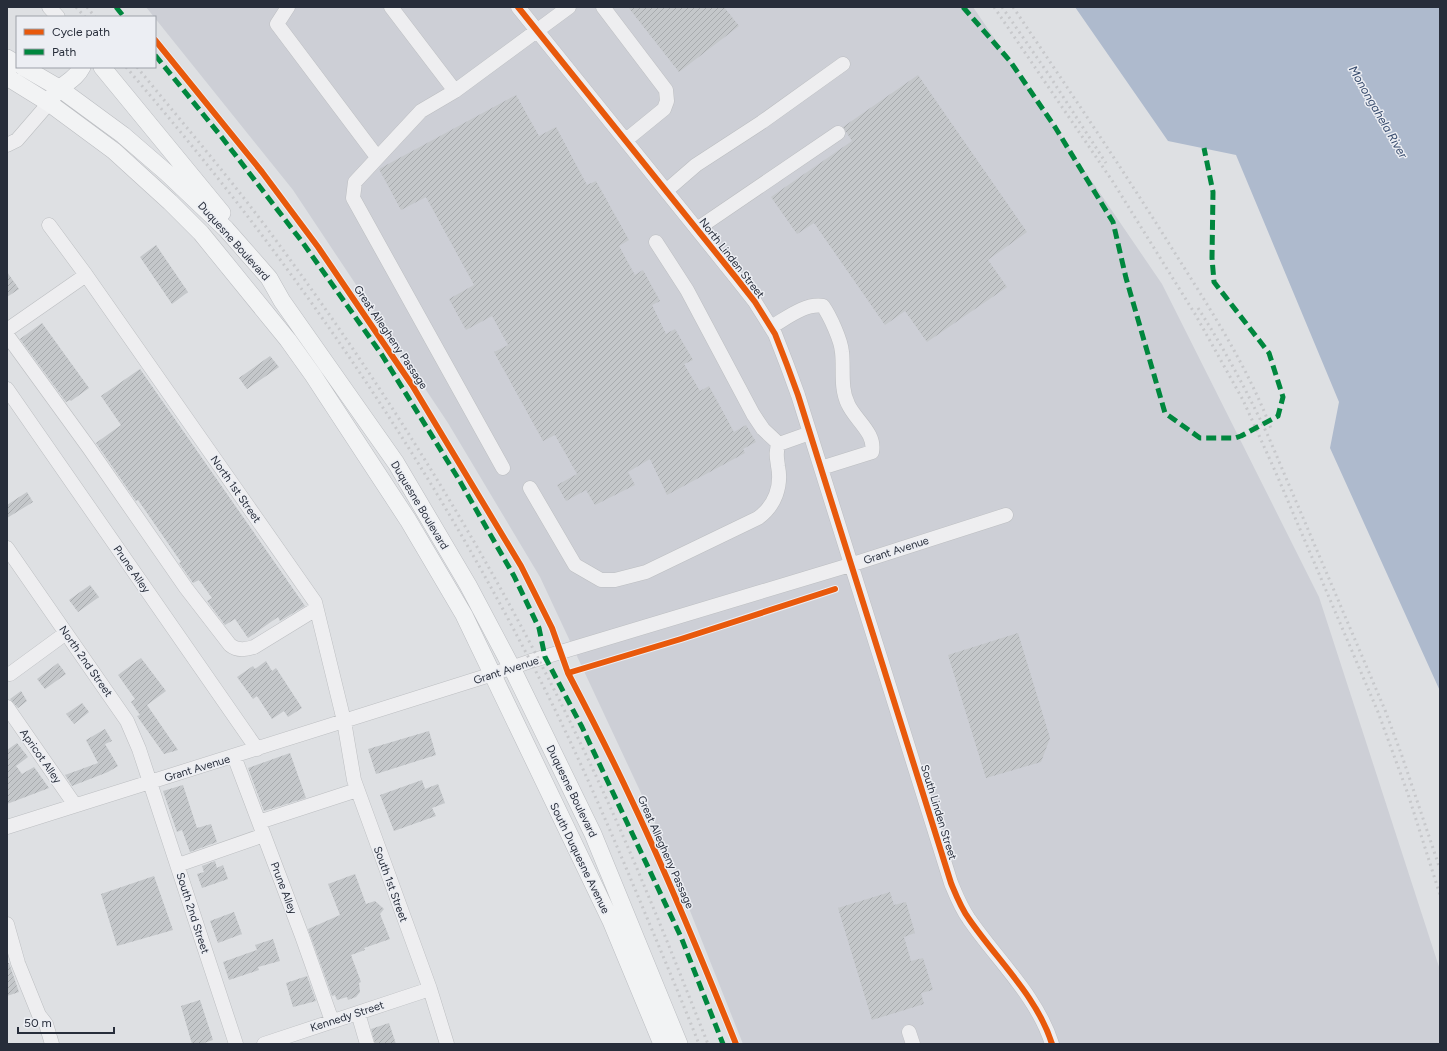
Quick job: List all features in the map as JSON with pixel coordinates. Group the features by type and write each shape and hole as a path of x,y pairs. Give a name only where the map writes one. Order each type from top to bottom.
{"main road":[{"path":"7,58 16,63"},
{"name":"Duquesne Boulevard","path":"25,68 58,88 123,135 173,178 226,229 269,278 282,301 396,463 468,585 512,668 593,834 679,1044"},
{"path":"49,103 58,88 74,78 81,68"},
{"path":"103,68 218,206 269,278 270,296 262,308"},
{"name":"Duquesne Boulevard","path":"7,77 49,103 114,151 170,202 201,233 262,308 313,375 408,520 464,615 493,674"},
{"name":"South Duquesne Avenue","path":"493,674 516,725 611,921 662,1044"}],"street":[{"path":"49,7 57,16"},
{"path":"288,7 277,24 377,157"},
{"path":"391,7 455,90"},
{"name":"North Linden Street","path":"518,7 742,285 771,327 788,365 850,565"},
{"path":"503,468 353,198 355,182 421,111 455,90 569,7"},
{"path":"603,7 666,90 667,101 664,109 626,140"},
{"path":"666,191 696,165 762,122 843,64"},
{"path":"7,145 17,140 49,103"},
{"path":"697,229 838,133"},
{"name":"North 1st Street","path":"49,224 315,602 344,721"},
{"path":"656,242 688,290 753,414 763,430 779,444"},
{"path":"7,330 86,275"},
{"path":"771,327 807,307 816,305 823,306 828,313 842,350 844,392 848,404 868,433 874,445 872,452 820,468"},
{"path":"7,334 89,448 186,588 230,645 244,650 254,647 316,609"},
{"name":"Prune Alley","path":"7,389 257,749"},
{"path":"530,488 575,565 600,580 615,580 646,572 672,561 758,518 766,512 777,494 780,483 776,449 779,444 810,433"},
{"name":"Grant Avenue","path":"7,827 257,749 571,648 850,565 1006,515"},
{"name":"North 2nd Street","path":"7,548 127,721 139,749 150,782"},
{"name":"South Linden Street","path":"850,565 951,883 968,918 1032,1001 1043,1020 1052,1044"},
{"path":"10,674 66,632"},
{"name":"Apricot Alley","path":"7,707 75,805"},
{"name":"South 1st Street","path":"344,721 357,790 430,989 447,1044"},
{"name":"Prune Alley","path":"234,756 302,936 332,1021"},
{"name":"South 2nd Street","path":"150,782 236,1044"},
{"path":"178,865 262,828 357,790"},
{"path":"7,924 18,963 39,1015 46,1024 52,1044"},
{"name":"Kennedy Street","path":"264,1044 430,989"},
{"path":"358,1013 367,1044"}],"shaded area":[{"path":"146,7 973,7 1162,284 1319,597 1440,970 1440,1044 743,1044 655,823 540,577 448,423 293,190 156,19 156,16 153,16"}],"water":[{"name":"Monongahela River","path":"1075,7 1440,7 1440,691 1330,448 1339,402 1236,155 1168,141"}],"building":[{"path":"628,7 724,7 739,26 679,72"},
{"path":"918,75 1027,232 988,260 1007,287 927,342 905,311 885,325 814,223 797,234 771,197 852,141 843,127"},
{"path":"516,95 539,136 556,127 587,185 596,181 629,240 619,246 635,275 643,270 660,301 652,305 666,334 675,329 693,360 684,364 700,391 709,386 734,432 746,425 756,442 743,449 745,453 667,495 650,459 628,472 635,485 595,505 586,490 566,501 557,485 577,474 555,435 543,441 494,352 508,345 492,316 466,330 449,299 474,285 426,197 401,210 379,169"},
{"path":"156,245 188,292 172,304 140,257"},
{"path":"7,272 19,289 7,297"},
{"path":"42,323 89,388 71,401 66,402 20,339"},
{"path":"270,356 279,367 247,389 239,378"},
{"path":"140,369 305,606 280,621 278,617 248,638 235,619 225,625 207,601 212,598 199,580 193,583 179,563 181,562 96,443 121,425 101,396"},
{"path":"27,492 33,502 7,518 7,505"},
{"path":"90,585 99,597 78,612 69,600"},
{"path":"1018,633 1050,738 1041,762 986,778 948,655"},
{"path":"141,658 166,691 147,705 178,750 164,754 137,716 140,715 131,702 135,699 118,675"},
{"path":"266,661 272,671 276,668 302,708 288,717 284,711 272,719 257,696 253,699 237,677 253,666 255,669"},
{"path":"58,663 66,674 45,689 37,679"},
{"path":"21,691 27,701 18,708 10,699"},
{"path":"82,703 89,712 74,724 66,714"},
{"path":"105,729 112,741 105,744 118,766 108,772 72,786 65,775 98,763 86,740"},
{"path":"429,731 436,755 376,774 368,749"},
{"path":"17,743 28,757 16,766 22,774 34,767 49,788 7,804 7,750"},
{"path":"290,753 306,798 264,811 248,768"},
{"path":"422,780 425,789 438,784 445,803 432,808 436,816 394,831 380,795"},
{"path":"183,785 197,828 211,824 217,842 190,852 182,830 177,832 163,791"},
{"path":"215,861 217,868 223,865 228,879 202,888 197,874 204,872 202,866"},
{"path":"355,874 366,904 375,901 384,909 380,914 390,939 364,948 365,950 351,955 361,982 359,983 360,992 356,997 348,1000 347,997 337,1000 335,995 332,996 308,929 340,915 328,884"},
{"path":"154,876 173,930 117,946 101,894"},
{"path":"890,892 894,905 906,902 915,933 904,937 911,961 923,958 933,990 921,993 924,1004 872,1020 838,908"},
{"path":"234,912 242,934 218,943 210,921"},
{"path":"273,939 280,961 258,967 259,970 229,980 223,962 257,950 255,945"},
{"path":"7,963 9,963 19,992 7,996"},
{"path":"307,976 316,1001 293,1007 286,983"},
{"path":"200,1000 213,1040 201,1044 192,1044 181,1006"},
{"path":"389,1023 396,1044 375,1044 371,1029"}],"railway":[{"path":"76,7 84,16"},
{"path":"87,7 94,16"},
{"path":"994,7 1113,182 1195,314 1243,400 1276,473 1378,712 1408,794 1440,895"},
{"path":"1002,7 1049,75 1106,163"},
{"path":"1013,7 1134,189 1214,315 1240,361 1272,431"},
{"path":"127,68 228,191 309,300 386,412 457,528 523,647 570,741 599,804 699,1044"},
{"path":"138,68 219,166 331,317 363,363 423,457 481,553 546,674 599,783 648,895 708,1044"},
{"path":"1198,308 1236,372 1269,438 1385,710 1440,869"}],"marked path":[{"path":"116,7 123,16"},
{"path":"963,7 1010,61 1055,127 1113,222 1126,278 1165,413 1200,438 1235,438 1278,416 1283,397 1269,353 1214,282 1212,258 1213,192 1204,148"},
{"path":"156,56 220,135 303,243 382,355 458,478 514,576 539,628 545,657 582,727 681,937 723,1044"}],"cycle path":[{"path":"518,7 737,279 755,302 775,334 798,395 951,883 966,915 1027,994 1037,1010 1052,1044"},
{"name":"Great Allegheny Passage","path":"156,41 262,172 318,247 412,385 521,566 552,628 568,673"},
{"name":"Great Allegheny Passage","path":"736,1044 660,861 609,753 568,673 681,639 835,589"}]}
